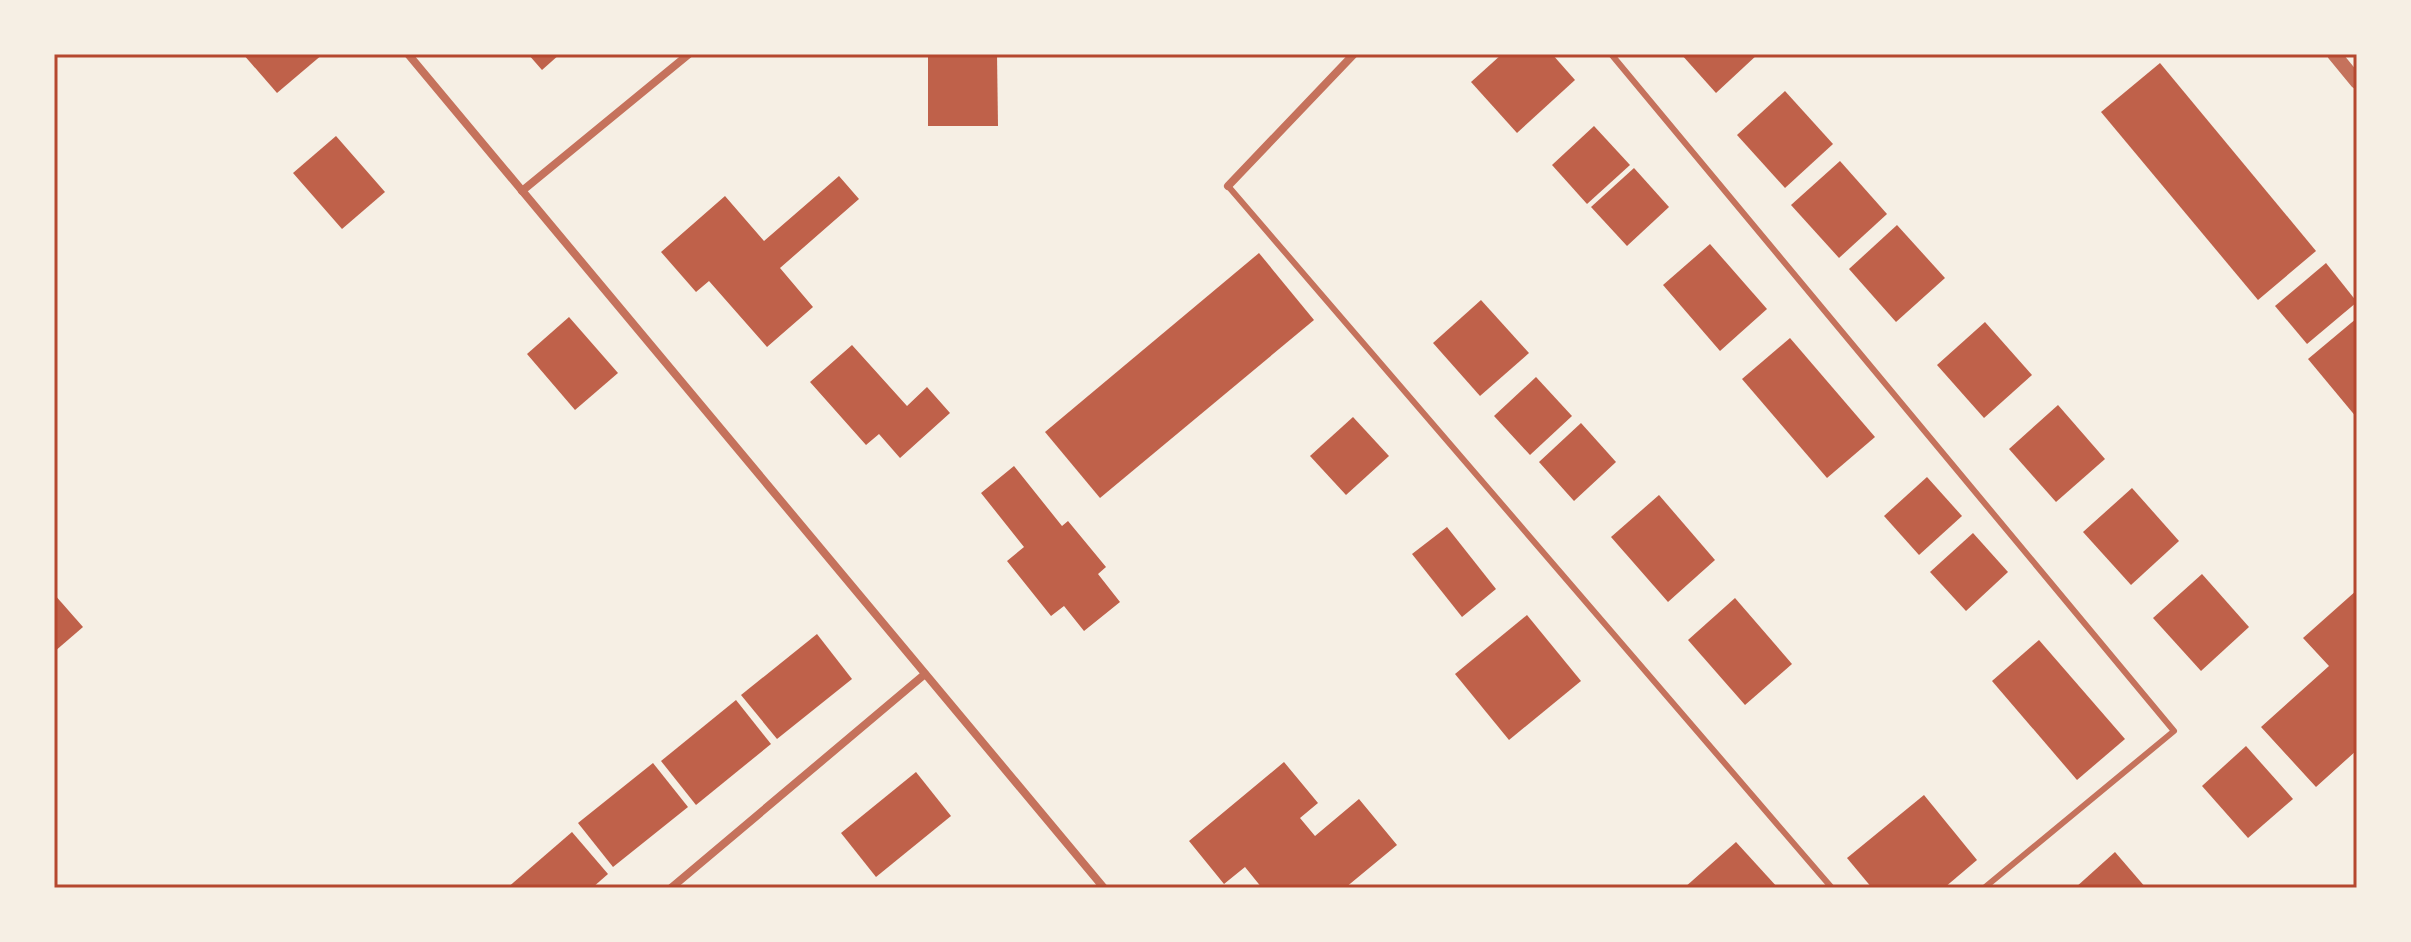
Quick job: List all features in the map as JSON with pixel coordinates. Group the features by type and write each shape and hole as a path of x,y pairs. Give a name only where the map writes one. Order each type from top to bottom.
{"street":[{"path":"408,54 1104,888"},
{"path":"522,191 689,54"},
{"path":"1228,186 1354,54"},
{"path":"2334,54 2357,82"},
{"path":"671,888 925,674"}],"lane":[{"path":"1611,54 2174,731 1984,888"},
{"path":"1228,186 1832,888"}],"building":[{"path":"243,54 323,54 277,93"},
{"path":"528,54 560,54 542,70"},
{"path":"928,54 997,54 998,126 928,126"},
{"path":"1502,54 1552,54 1575,80 1517,133 1471,82"},
{"path":"1681,54 1758,54 1716,93"},
{"path":"2160,63 2316,251 2258,300 2101,112"},
{"path":"1785,91 1833,144 1785,188 1737,135"},
{"path":"1594,126 1630,165 1587,204 1552,165"},
{"path":"336,136 385,192 342,229 293,173"},
{"path":"1840,161 1887,214 1839,258 1791,205"},
{"path":"1634,168 1669,207 1627,246 1591,207"},
{"path":"839,176 859,199 780,268 813,307 767,347 709,281 696,292 661,252 725,196 764,241"},
{"path":"1897,225 1945,278 1896,322 1849,269"},
{"path":"1710,244 1767,309 1720,351 1663,285"},
{"path":"1259,253 1314,320 1100,498 1045,432"},
{"path":"2326,263 2357,302 2307,344 2275,306"},
{"path":"1481,300 1529,353 1480,396 1433,343"},
{"path":"569,317 618,373 575,410 527,354"},
{"path":"2357,318 2357,418 2308,359"},
{"path":"1985,322 2032,375 1984,418 1937,365"},
{"path":"1790,338 1875,437 1827,478 1742,379"},
{"path":"852,345 907,406 927,387 950,413 900,458 879,434 866,445 810,382"},
{"path":"1536,377 1572,416 1530,455 1494,416"},
{"path":"2058,405 2105,459 2056,502 2009,449"},
{"path":"1353,417 1389,456 1346,495 1310,456"},
{"path":"1581,423 1616,462 1574,501 1539,462"},
{"path":"1014,466 1062,526 1068,521 1106,567 1098,574 1120,602 1084,631 1064,606 1051,616 1007,561 1024,547 981,493"},
{"path":"1927,477 1962,516 1919,555 1884,516"},
{"path":"2132,488 2179,541 2131,585 2083,532"},
{"path":"1659,495 1715,560 1668,602 1611,537"},
{"path":"1447,527 1496,589 1462,617 1412,554"},
{"path":"1973,533 2008,572 1966,611 1930,572"},
{"path":"2202,574 2249,627 2201,671 2153,618"},
{"path":"2357,590 2357,750 2316,787 2261,727 2329,666 2303,638"},
{"path":"54,594 83,627 54,652"},
{"path":"1735,598 1792,664 1745,705 1688,640"},
{"path":"1527,615 1581,681 1509,740 1455,674"},
{"path":"817,634 852,679 777,739 741,695"},
{"path":"2039,640 2125,739 2077,780 1992,681"},
{"path":"736,700 771,744 696,805 661,761"},
{"path":"2246,746 2293,799 2248,838 2202,786"},
{"path":"1284,762 1318,803 1300,818 1315,836 1359,799 1397,845 1345,888 1262,888 1245,867 1224,884 1189,841"},
{"path":"653,763 688,807 613,867 578,823"},
{"path":"916,772 951,816 876,877 841,833"},
{"path":"1924,795 1977,860 1944,888 1872,888 1847,858"},
{"path":"572,832 608,874 592,888 507,888"},
{"path":"1736,842 1778,888 1684,888"},
{"path":"2115,852 2146,888 2075,888"}]}
